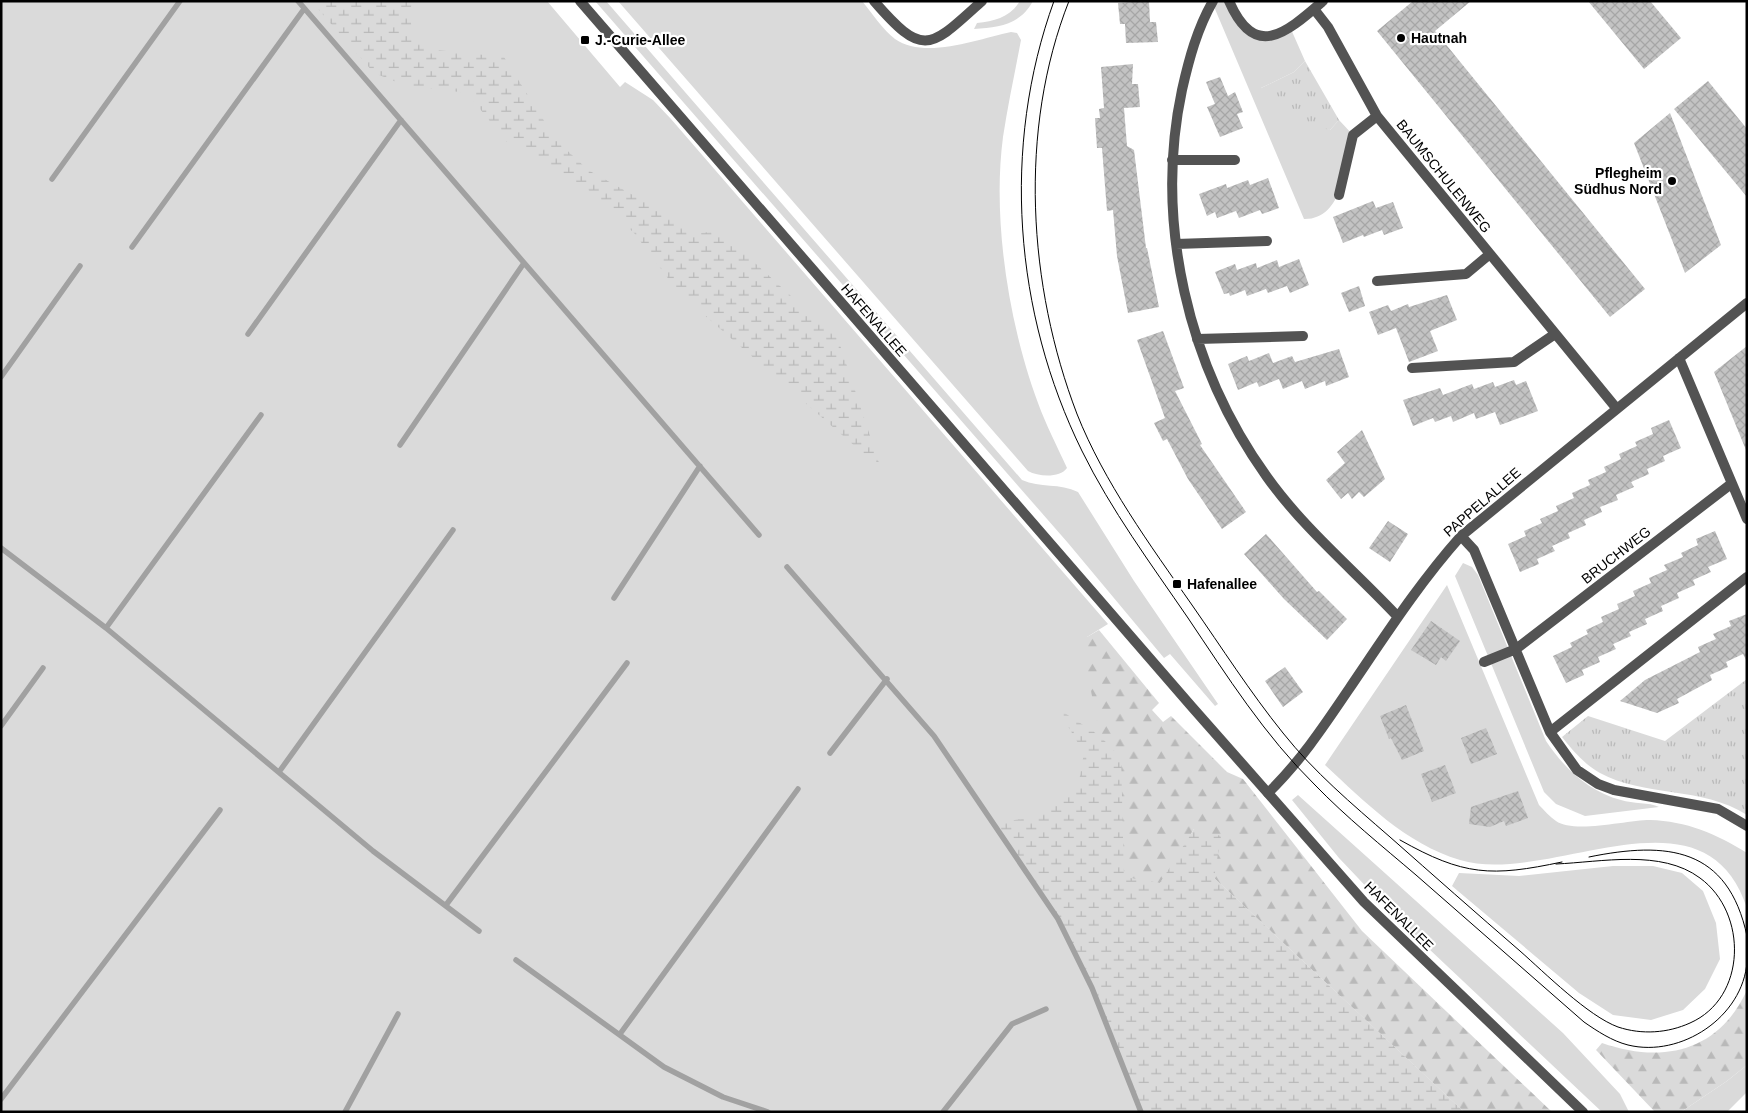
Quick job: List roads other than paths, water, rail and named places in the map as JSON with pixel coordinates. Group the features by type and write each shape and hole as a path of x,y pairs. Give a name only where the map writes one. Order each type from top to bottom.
{"street":[{"name":"HAFENALLEE","path":"580,1 1364,902 1583,1112"},
{"path":"874,1 908,36 923,41 938,39 982,1"},
{"path":"1213,1 1201,22 1188,63 1178,109 1172,160 1176,244 1181,274 1197,339 1226,412 1244,444 1266,476 1284,500 1334,554 1398,617"},
{"path":"1229,1 1238,21 1248,32 1259,37 1270,37 1277,34 1323,1"},
{"name":"BAUMSCHULENWEG","path":"1314,9 1328,27 1377,116 1617,409"},
{"name":"BAUMSCHULENWEG","path":"1339,195 1353,135 1377,116"},
{"path":"1172,160 1235,160"},
{"path":"1176,244 1267,241"},
{"name":"BAUMSCHULENWEG","path":"1377,281 1466,274 1490,254"},
{"name":"PAPPELALLEE","path":"1268,793 1303,757 1398,617 1461,536 1747,304"},
{"path":"1412,368 1514,362 1555,334"},
{"path":"1197,339 1303,336"},
{"path":"1679,358 1747,519"},
{"name":"BRUCHWEG","path":"1484,662 1516,649 1732,484"},
{"path":"1461,536 1474,550 1550,732 1563,754 1577,770 1598,784 1623,792 1718,809 1747,826"},
{"path":"1550,732 1747,577"}],"waterway":[{"path":"52,179 180,1"},
{"path":"298,1 759,535"},
{"path":"132,247 304,9"},
{"path":"248,334 401,120"},
{"path":"400,445 524,263"},
{"path":"1,377 80,266"},
{"path":"106,628 261,415"},
{"path":"614,598 700,466"},
{"path":"279,772 453,530"},
{"path":"1,548 106,628 373,851 479,931"},
{"path":"787,567 934,736 1058,919 1092,988 1141,1112"},
{"path":"446,905 627,663"},
{"path":"1,726 43,668"},
{"path":"830,753 887,679"},
{"path":"620,1034 798,789"},
{"path":"1,1099 220,810"},
{"path":"516,960 664,1067 723,1097 768,1112"},
{"path":"943,1112 1012,1024 1046,1009"},
{"path":"345,1112 398,1014"}],"tram line":[{"path":"1054,1 1037,57 1026,114 1022,171 1023,229 1029,286 1041,343 1059,398 1093,473 1132,536 1247,705 1297,766 1364,831 1584,1022 1610,1038 1628,1045 1648,1047 1668,1045 1688,1039 1706,1029 1722,1016 1734,1000 1743,982 1747,962"},
{"path":"1069,1 1053,51 1042,102 1036,155 1039,261 1048,314 1060,365 1077,414 1100,464 1129,512 1248,686 1283,733 1307,761 1348,800 1567,993 1594,1014 1627,1030 1655,1032 1673,1029 1690,1023 1709,1011 1722,995 1731,975 1734,954 1733,933 1727,912 1716,893 1700,878 1685,869 1668,863 1631,859 1556,864"},
{"path":"1400,840 1442,861 1478,870 1516,870 1562,862"},
{"path":"1589,857 1644,850 1668,851 1690,857 1709,868 1725,884 1738,906 1747,936"}],"place":[{"name":"Hautnah","path":"1401,38"},
{"name":"J.-Curie-Allee","path":"585,40"},
{"name":"Pflegheim Südhus Nord","path":"1672,181"},
{"name":"Hafenallee","path":"1177,584"}]}
